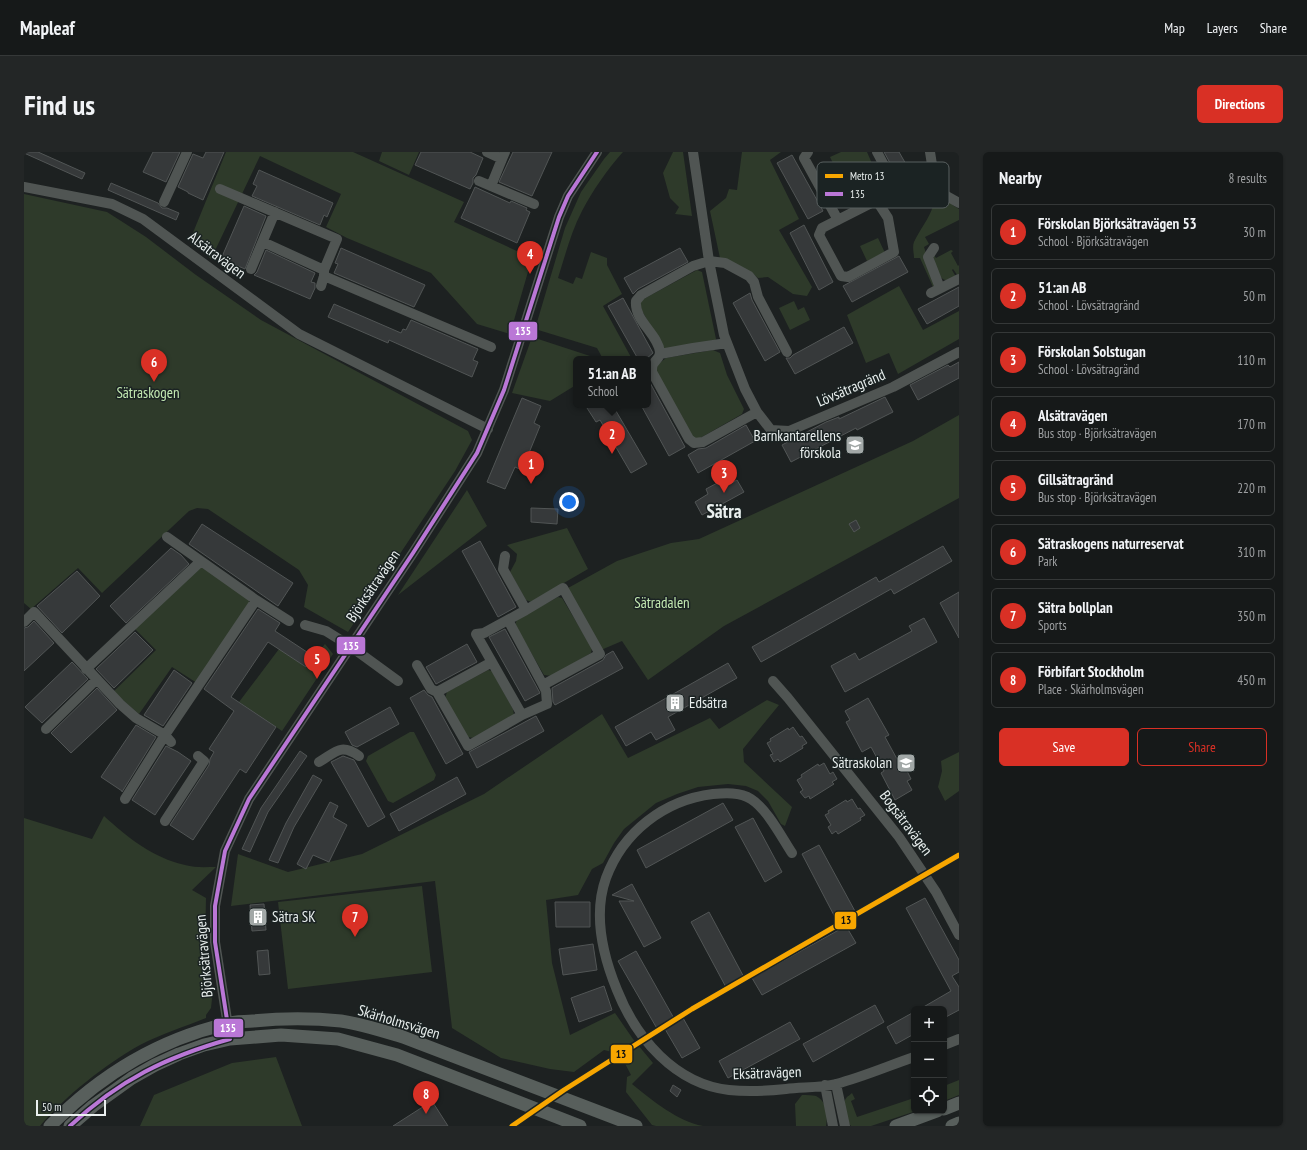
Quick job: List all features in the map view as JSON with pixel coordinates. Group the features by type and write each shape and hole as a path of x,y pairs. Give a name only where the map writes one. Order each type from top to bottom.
{"main road":[{"name":"Skärholmsvägen","path":"50,1126 64,1112 102,1080 141,1055 175,1040 227,1023 282,1018 312,1018 343,1022 373,1028 403,1037 636,1126"},
{"path":"70,1126 92,1106 112,1091 155,1065 179,1054 204,1045 230,1039 281,1035 338,1039 397,1055 580,1126"},
{"path":"947,1108 959,1103"},
{"path":"896,1126 929,1114"},
{"path":"952,1126 959,1124"}],"street":[{"path":"164,202 187,152"},
{"path":"487,152 504,155 491,186"},
{"name":"Björksätravägen","path":"230,1039 215,942 215,906 225,851 249,799 350,646 414,553 478,453 504,390 559,217 572,190 597,152"},
{"name":"Lövsätragränd","path":"693,152 709,261 724,335 745,389 757,412 771,430 789,431 893,387 959,352"},
{"path":"808,152 804,158 817,182"},
{"path":"877,152 882,162"},
{"path":"930,152 932,162"},
{"path":"479,181 534,204"},
{"name":"Alsätravägen","path":"24,187 112,204 143,219 299,334 488,429"},
{"path":"220,188 337,239 323,277"},
{"path":"949,198 959,204"},
{"path":"831,208 838,220"},
{"path":"863,208 822,228 819,235 841,276 848,277 894,252 888,218 882,208"},
{"name":"Alsätravägen","path":"251,269 275,212"},
{"path":"263,242 323,277 491,347"},
{"path":"934,248 928,257 936,291 959,279"},
{"path":"757,412 703,442 694,443 689,439 652,372 653,363 660,354 659,347 637,312 636,301 641,296 693,266 709,261 725,263 749,276 754,282 758,297 787,352"},
{"path":"660,354 727,343"},
{"path":"167,537 256,600 289,621"},
{"path":"505,556 503,569 526,610"},
{"path":"86,669 201,561"},
{"path":"522,715 476,634 484,633 563,588 600,654 543,685"},
{"path":"125,799 168,738 256,600"},
{"path":"24,622 34,612 96,680 136,718 168,738"},
{"path":"416,665 431,689 438,692 468,746 522,715 547,704 546,691 508,620"},
{"path":"305,625 326,632 350,646 398,681"},
{"path":"438,692 492,662"},
{"path":"46,729 96,680"},
{"name":"Bogsätravägen","path":"773,681 814,729 899,837 936,892 959,935"},
{"path":"319,762 340,749 350,749 359,756"},
{"path":"165,821 204,761 198,756"},
{"name":"Eksätravägen","path":"792,853 758,804 743,795 724,793 697,796 670,806 650,818 633,833 613,863 606,879 601,904 602,938 611,976 622,1002 637,1028 654,1050 674,1069 696,1081 729,1090 761,1091 831,1085 911,1058"},
{"path":"947,1044 959,1039"},
{"path":"831,1085 833,1126"},
{"path":"831,1085 845,1126"}],"green space":[{"path":"226,152 353,152 464,202 454,222 532,258 510,334 477,324 431,273 347,238 326,227 341,194 260,156 211,259 190,240"},
{"path":"382,152 419,152 409,175 379,161"},
{"path":"610,152 623,152 601,180 582,211 571,236 558,278 573,284 576,277 582,279 591,252 607,258 607,265 622,294 603,306 630,356 601,356 597,348 535,329 565,228 581,192"},
{"path":"673,152 683,152 692,216 675,214 679,207 670,198 663,173"},
{"path":"742,152 781,152 770,160 799,219 779,230 812,287 807,296 793,294 768,277 758,278 751,272 720,258 710,211 726,198 729,189 737,190"},
{"path":"841,152 867,152 871,162 832,162 830,157"},
{"name":"Sätraskogen","path":"24,194 107,212 146,237 196,275 261,320 468,431 472,440 455,471 348,632 304,607 308,585 299,570 208,509 197,508 189,511 102,593 78,568 31,609 24,603"},
{"path":"949,201 959,209 959,220 925,237 929,244 924,247 936,285 933,287 920,258 914,258 913,248 916,237 932,208 949,208"},
{"path":"878,238 885,253 867,261 860,246"},
{"path":"951,250 953,251 951,253 958,266 959,265 959,276 953,269 952,270 956,277 950,280 945,280 937,270 933,254 936,258"},
{"path":"697,270 702,272 716,339 713,344 664,351 639,305 640,301"},
{"path":"899,286 923,330 959,311 959,339 898,374 889,353 866,363 847,315"},
{"path":"794,301 798,310 804,307 810,320 790,330 779,308"},
{"path":"532,337 590,356 573,356 573,387 550,401 512,393"},
{"path":"713,350 720,353 727,375 744,409 742,414 695,441 655,370 657,365 666,358"},
{"name":"Sätradalen","path":"959,415 959,498 724,626 648,680 622,641 601,650 568,588 617,561 671,543 699,539 913,441"},
{"path":"467,490 487,526 398,595"},
{"path":"567,528 588,569 531,602 526,600 510,572 516,561 517,554 507,545"},
{"path":"199,567 202,567 249,599 249,603 197,683 172,667 139,714 113,692 156,650 134,628"},
{"path":"558,597 562,598 592,648 591,653 552,676 544,675 515,625 517,619"},
{"path":"325,644 333,654 282,731 239,702 279,649 306,667"},
{"path":"488,670 492,671 513,709 514,715 474,738 467,737 445,698 447,692"},
{"path":"767,700 779,705 743,749 744,762 792,807 785,826 781,824 768,801 758,791 746,786 728,784 698,787 656,803 624,829 603,863 592,869 578,895 546,900 552,963 570,1035 615,1013 633,1039 653,1063 632,1084 675,1115 684,1120 703,1126 652,1125 626,1092 627,1077 631,1075 620,1054 604,1050 574,1072 550,1069 501,1058 452,1028 435,881 231,906 238,854 288,872 362,854 484,794 602,714 628,758 710,718 719,729"},
{"path":"410,732 414,732 436,775 434,780 393,803 388,801 366,761 368,756"},
{"path":"959,752 959,791 945,801 938,787 942,771 941,761"},
{"path":"104,816 131,839 151,852 173,862 189,866 216,867 192,890 206,898 205,946 212,999 211,1008 206,1015 206,1018 164,1034 127,1052 73,1092 40,1126 24,1126 24,818 92,839"},
{"path":"422,886 432,972 288,989 278,902"},
{"path":"276,1057 302,1126 140,1126 154,1095 232,1063"},
{"path":"959,1080 959,1095 947,1100 947,1085"},
{"path":"852,1093 855,1099 851,1101 857,1117 911,1099 911,1113 871,1126 851,1126 847,1120 844,1108 847,1097"},
{"path":"802,1095 811,1095 820,1098 825,1105 827,1113 826,1126 796,1126 795,1104"}],"building":[{"path":"24,152 38,152 85,173 82,179"},
{"path":"153,152 180,152 166,182 143,172"},
{"path":"206,152 224,152 203,200 178,187 193,154 203,158"},
{"path":"421,152 470,152 483,158 476,175 473,178 473,183 470,189 415,165"},
{"path":"513,152 552,152 532,196 499,182"},
{"path":"884,152 899,152 905,162 890,162"},
{"path":"792,155 817,200 817,208 821,208 823,211 808,219 777,163"},
{"path":"259,170 333,203 327,217 324,215 320,225 252,196 257,186 253,184"},
{"path":"111,183 158,203 162,208 167,208 179,213 176,220 108,190"},
{"path":"475,187 510,203 511,201 527,208 526,210 530,212 517,243 461,218"},
{"path":"244,206 266,216 245,269 221,259"},
{"path":"804,225 833,282 819,290 790,233"},
{"path":"341,248 425,285 414,307 334,273 338,264 335,263"},
{"path":"680,248 688,262 638,289 633,294 624,278"},
{"path":"266,250 315,273 311,282 315,283 315,288 310,299 254,275 257,272"},
{"path":"899,256 908,272 852,302 843,286"},
{"path":"959,287 959,306 927,324 918,309"},
{"path":"750,293 752,300 780,352 765,361 733,303"},
{"path":"623,298 653,353 650,356 636,356 608,306"},
{"path":"334,304 401,333 403,329 406,330 411,320 478,349 473,360 478,362 472,377 389,340 388,343 328,317"},
{"path":"844,327 853,343 795,374 786,358 790,358"},
{"path":"959,362 959,378 918,400 910,385 948,365 950,367"},
{"path":"651,385 685,447 669,456 643,408 651,408"},
{"path":"885,397 893,412 857,430 856,428 791,462 782,445 826,422 839,417 839,419"},
{"path":"522,398 541,406 534,423 540,426 522,470 515,467 505,489 487,482"},
{"path":"587,408 611,408 613,412 616,411 647,464 631,473 600,420 596,422"},
{"path":"746,425 755,441 698,473 688,455 698,449 706,448"},
{"path":"737,480 744,492 702,515 695,502 708,494 706,489 721,481 724,487"},
{"path":"531,508 558,509 557,524 531,522"},
{"path":"856,520 860,528 854,532 849,524"},
{"path":"202,524 293,583 278,606 189,544"},
{"path":"480,541 516,607 498,617 462,551"},
{"path":"943,546 952,561 894,594 891,589 761,662 752,647 876,577 879,582"},
{"path":"171,548 181,555 189,564 126,623 110,606"},
{"path":"77,571 100,596 62,633 37,606"},
{"path":"959,592 959,638 940,603"},
{"path":"258,609 280,623 275,631 313,656 306,667 268,642 231,697 276,727 246,773 240,769 193,840 170,825 209,765 210,759 214,752 209,749 234,711 204,689"},
{"path":"924,618 937,642 845,692 831,666 855,653 859,660 912,631 909,626"},
{"path":"34,621 54,643 24,671 24,628 28,627"},
{"path":"505,629 540,693 525,701 489,637"},
{"path":"135,632 153,650 114,688 96,669"},
{"path":"467,644 477,662 436,684 426,667"},
{"path":"613,651 623,668 555,705 553,702 552,688 603,660 606,655"},
{"path":"72,662 88,679 42,723 25,707"},
{"name":"Edsätra","path":"728,663 737,678 668,717 675,730 656,740 651,732 626,746 615,727"},
{"path":"174,670 192,683 163,726 144,715"},
{"path":"97,688 117,710 71,753 51,733"},
{"path":"424,690 432,697 463,754 446,764 410,698"},
{"path":"868,698 889,735 885,737 903,770 906,769 911,779 907,781 912,790 895,800 881,773 884,771 871,747 862,752 846,722 850,720 845,711"},
{"path":"390,707 399,724 357,747 352,745 345,732"},
{"path":"536,716 544,731 477,768 469,752"},
{"path":"136,725 156,737 122,792 101,777"},
{"path":"793,727 800,737 802,736 807,743 802,746 803,748 780,762 778,759 774,762 770,755 773,754 767,743 771,741 770,739 788,728 789,730"},
{"path":"166,746 191,761 155,815 132,800"},
{"path":"300,751 307,756 268,812 250,852 242,849 261,808"},
{"path":"343,756 354,760 385,817 368,827 331,762"},
{"path":"824,763 830,774 833,772 837,779 832,782 834,784 810,799 809,796 805,798 800,792 803,790 797,780 802,777 801,775 818,764 819,766"},
{"path":"313,775 322,780 294,827 278,863 269,860 286,823"},
{"path":"457,777 466,794 399,831 390,814"},
{"path":"852,799 858,809 860,808 865,815 860,818 861,820 838,834 836,831 832,834 828,827 831,825 825,815 829,813 828,811 846,800 847,802"},
{"path":"330,802 338,806 333,817 347,825 329,862 313,855 306,869 297,864"},
{"path":"723,803 733,820 646,868 637,850"},
{"path":"753,818 782,872 765,882 735,827"},
{"path":"819,845 856,913 838,923 802,854"},
{"path":"632,884 661,938 644,947 619,901 634,901 612,895"},
{"path":"925,898 959,960 959,972 952,976 959,987 959,1010 947,1016 947,1006 925,1006 951,991 906,908"},
{"path":"555,902 590,902 590,927 556,927"},
{"name":"Sätra SK","path":"264,904 266,930 252,931 250,905"},
{"path":"709,912 746,981 728,991 691,922"},
{"path":"846,926 856,943 762,995 752,978"},
{"path":"593,944 597,970 563,975 559,949"},
{"path":"268,950 270,974 259,975 257,951"},
{"path":"636,951 676,1022 683,1018 700,1048 682,1058 665,1029 659,1032 618,961"},
{"path":"604,986 612,1010 579,1022 571,998"},
{"path":"875,1005 884,1022 813,1062 803,1044"},
{"path":"911,1014 911,1036 896,1044 887,1027"},
{"path":"790,1022 800,1039 728,1078 719,1061"},
{"path":"673,1085 681,1090 677,1097 670,1091"},
{"path":"432,1101 448,1126 393,1126"}],"metro line":[{"name":"13","path":"512,1126 564,1090 692,1009 959,855"}],"transit line":[{"name":"135","path":"70,1126 107,1096 144,1072 164,1062 230,1039 215,942 215,906 225,851 249,799 413,553 477,453 504,390 559,217 568,196 597,152"}],"place":[{"name":"Alsätravägen","path":"530,274"},
{"name":"Sätraskogens naturreservat","path":"154,382"},
{"name":"Barnkantarellens förskola","path":"855,445"},
{"name":"51:an AB","path":"612,454"},
{"name":"Förskolan Björksätravägen 53","path":"531,484"},
{"name":"Förskolan Solstugan","path":"724,493"},
{"name":"Gillsätragränd","path":"317,679"},
{"name":"Edsätra","path":"675,703"},
{"name":"Sätraskolan","path":"906,763"},
{"name":"Sätra SK","path":"258,917"},
{"name":"Sätra bollplan","path":"355,937"},
{"name":"Förbifart Stockholm","path":"426,1114"}],"district":[{"name":"Sätra","path":"724,511"}]}
